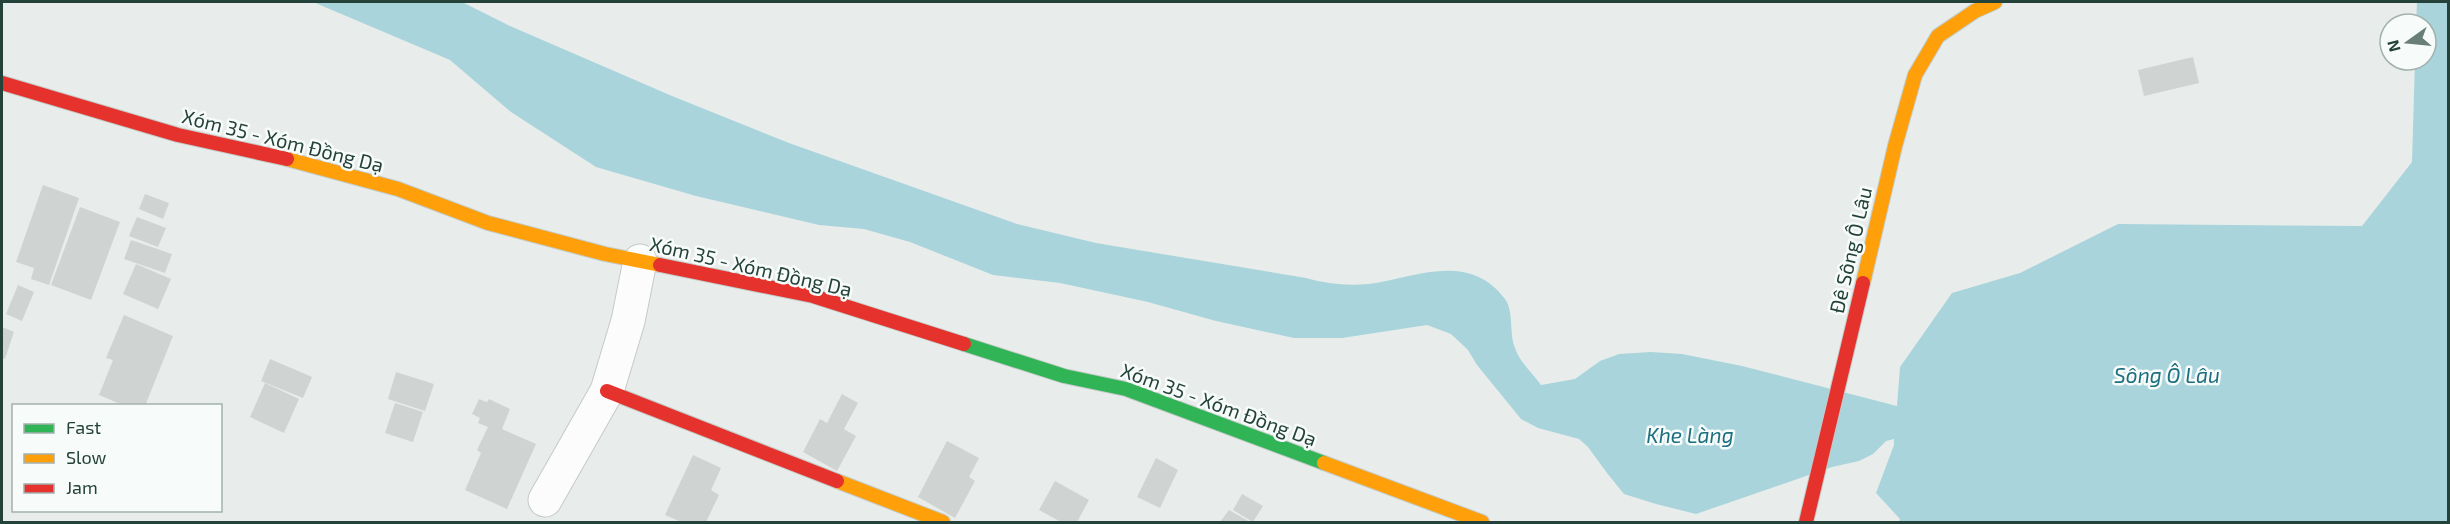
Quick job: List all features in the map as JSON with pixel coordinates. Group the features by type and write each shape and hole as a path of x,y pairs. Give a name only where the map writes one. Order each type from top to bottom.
{"street":[{"name":"Đê Sông Ô Lâu","path":"1806,522 1895,146 1915,75 1938,36 1975,11 1995,2"},
{"name":"Xóm 35 - Xóm Đồng Dạ","path":"2,83 178,135 265,153 398,189 488,223 640,261 813,296 1064,376 1126,389 1482,522"},
{"path":"545,500 607,391 628,321 640,261"},
{"path":"607,391 943,522"}],"water":[{"path":"313,2 462,2 510,26 672,96 789,143 1017,224 1096,243 1337,284 1369,284 1441,271 1459,271 1475,275 1491,284 1508,304 1513,342 1517,353 1541,385 1575,379 1600,361 1619,354 1651,352 1682,354 1742,366 1897,406 1900,367 1952,293 2020,273 2118,224 2362,226 2412,162 2415,72 2438,72 2438,12 2417,12 2417,2 2448,2 2448,522 1899,522 1900,519 1876,493 1894,445 1894,439 1886,441 1873,454 1859,461 1832,467 1696,514 1624,494 1588,447 1579,439 1538,428 1521,419 1477,365 1468,350 1451,334 1427,325 1342,338 1294,338 1060,283 993,275 910,242 864,229 819,225 696,196 596,167 511,112 450,60"}],"building":[{"path":"2193,57 2199,83 2144,96 2138,70"},
{"path":"43,185 79,198 49,285 31,279 34,268 16,262"},
{"path":"145,194 169,203 163,219 139,209"},
{"path":"80,207 120,222 91,300 51,285"},
{"path":"137,217 166,228 158,247 129,236"},
{"path":"131,240 172,254 165,273 124,259"},
{"path":"136,264 171,279 158,309 123,294"},
{"path":"18,285 34,292 22,321 6,314"},
{"path":"124,315 173,336 146,404 120,404 99,395 113,360 106,358"},
{"path":"2,327 14,332 5,359 2,358"},
{"path":"270,359 312,377 303,398 261,381"},
{"path":"396,372 434,384 425,411 388,399"},
{"path":"265,383 299,399 284,433 250,417"},
{"path":"842,394 858,403 844,429 856,436 837,471 803,452 820,419 827,423"},
{"path":"479,399 487,402 489,399 510,409 502,429 536,444 507,509 465,490 481,453 477,450 488,427 478,423 480,418 472,414"},
{"path":"395,403 423,412 413,442 385,433"},
{"path":"947,441 979,458 969,477 975,481 955,518 918,497"},
{"path":"693,455 721,468 711,490 719,495 706,522 681,522 665,515"},
{"path":"1156,458 1178,470 1160,508 1137,497"},
{"path":"1055,481 1089,500 1077,522 1061,522 1039,510"},
{"path":"1242,494 1263,506 1253,522 1233,510"},
{"path":"1229,510 1250,522 1220,522"}],"traffic: fast":[{"path":"964,344 1064,376 1126,389 1324,463"}],"traffic: slow":[{"path":"1863,283 1895,146 1915,75 1938,36 1975,11 1995,2"},
{"path":"287,159 398,189 488,223 605,254 660,265"},
{"path":"1324,463 1482,522"},
{"path":"837,481 943,522"}],"traffic: jam":[{"path":"2,83 178,135 287,159"},
{"path":"660,265 813,296 964,344"},
{"path":"1806,522 1863,283"},
{"path":"607,391 837,481"}],"water label":[{"name":"Sông Ô Lâu","path":"2167,374"},
{"name":"Khe Làng","path":"1690,434"}]}
